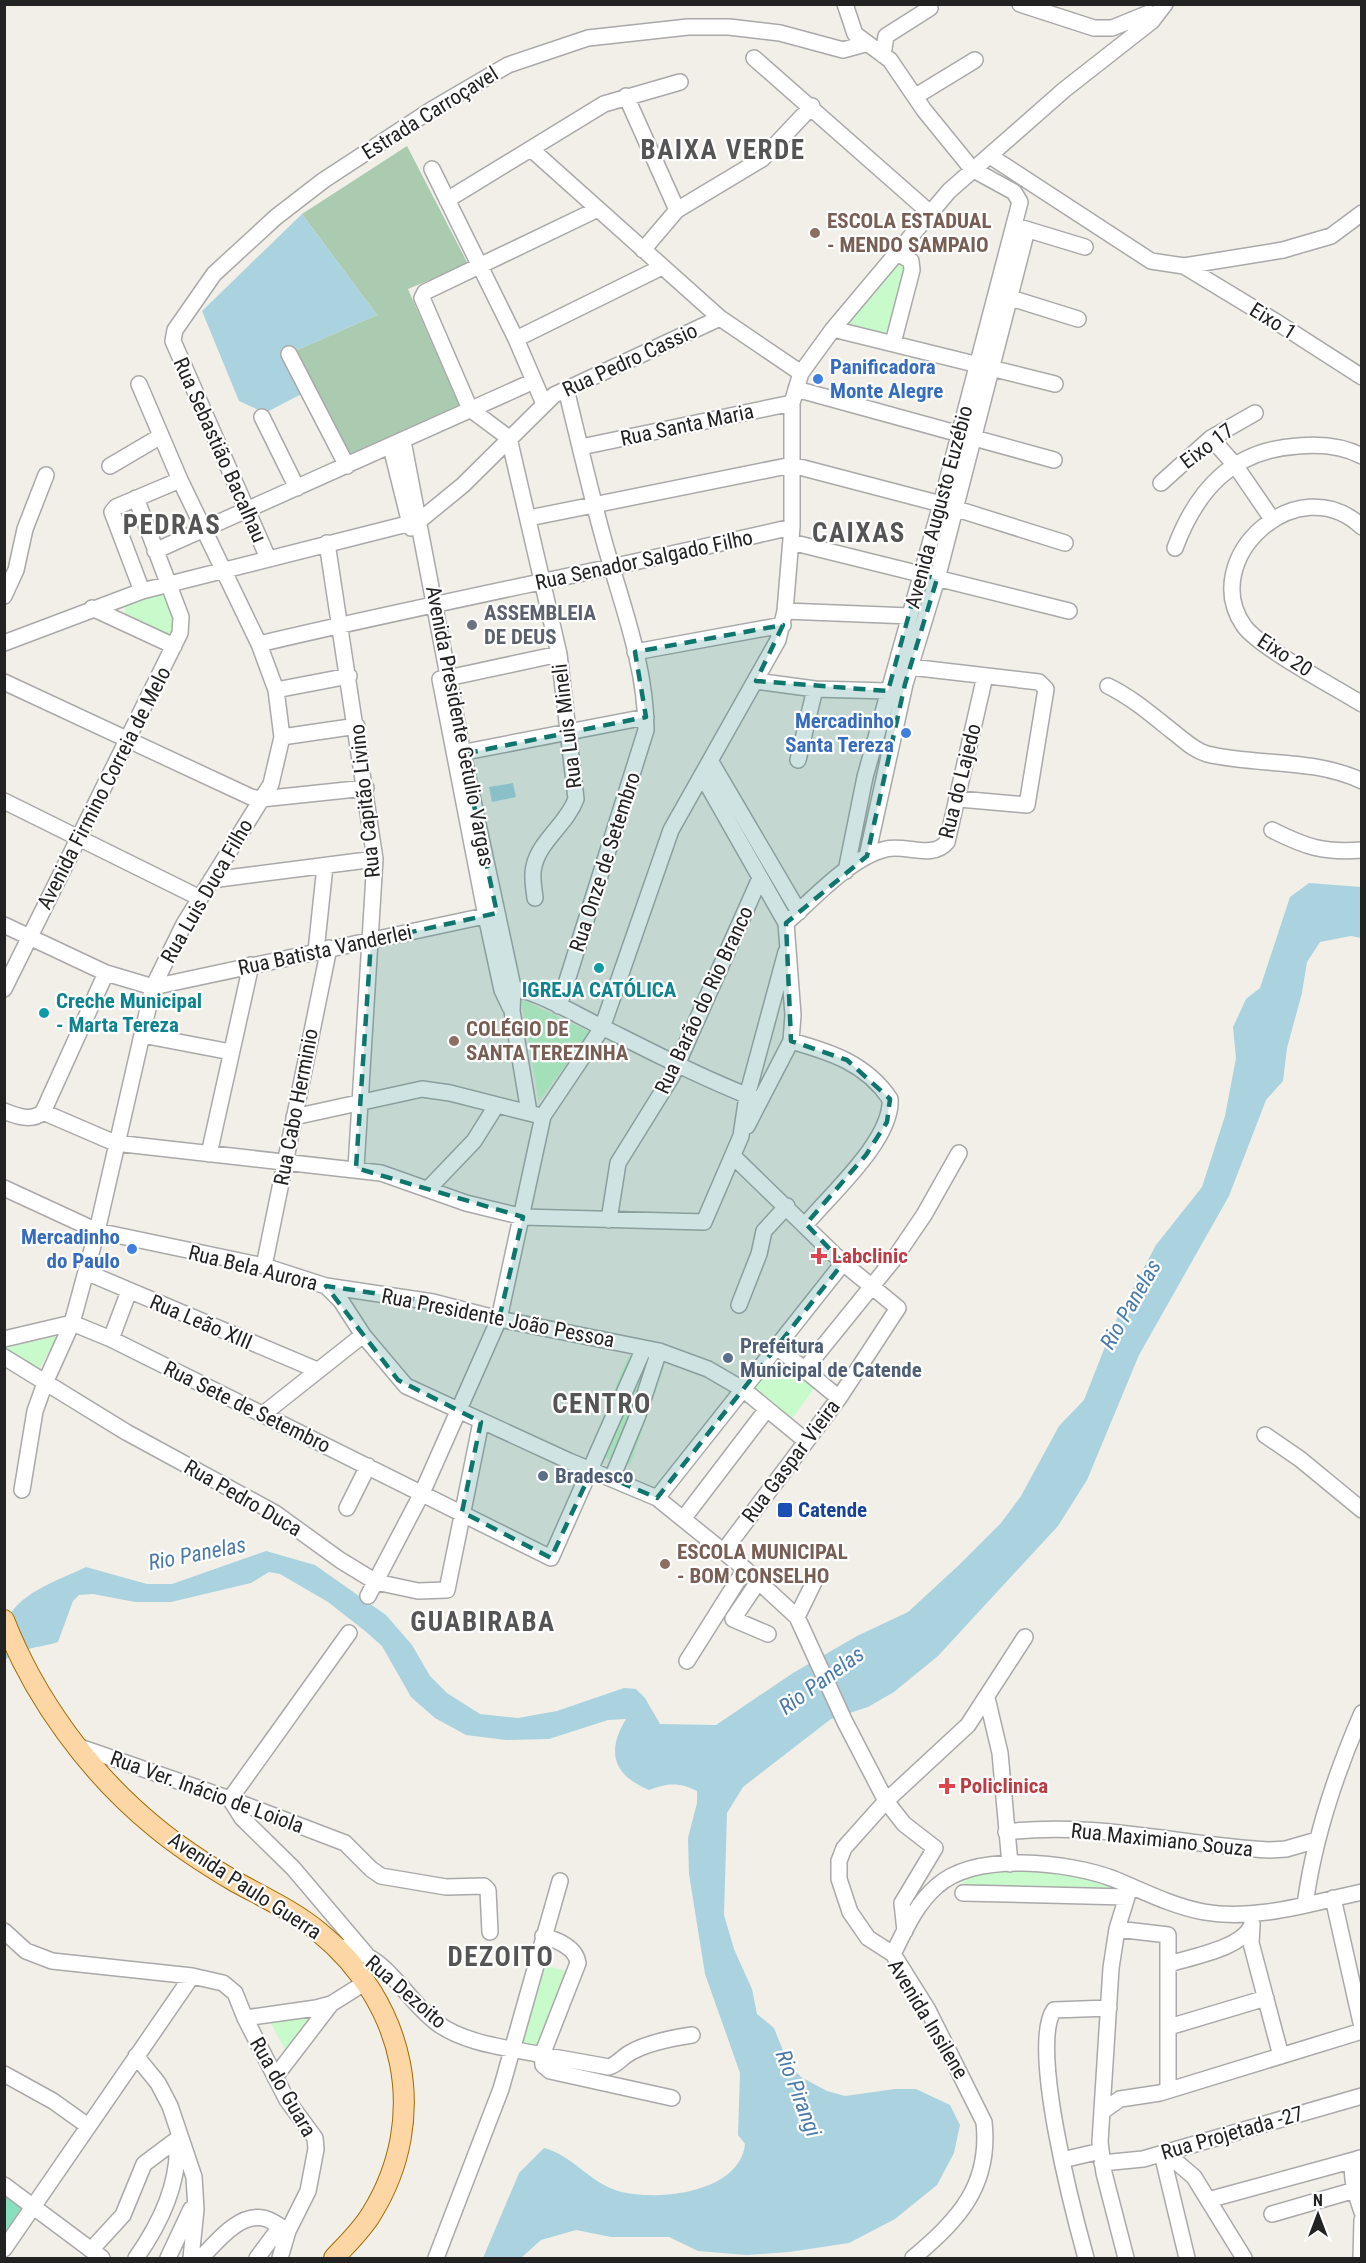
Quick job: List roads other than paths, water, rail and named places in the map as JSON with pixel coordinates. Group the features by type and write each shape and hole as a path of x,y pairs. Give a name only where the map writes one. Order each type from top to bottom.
{"main road":[{"name":"Avenida Paulo Guerra","path":"4,1620 24,1666 60,1725 104,1777 155,1827 207,1864 298,1916 334,1946 366,1982 383,2011 394,2035 403,2072 405,2103 396,2157 372,2213 334,2259"}],"street":[{"path":"845,4 851,28 865,44 884,55 903,75 916,96 972,170"},
{"path":"1020,4 1094,28 1112,28 1151,13"},
{"path":"368,1596 422,1493 500,1319 523,1217 536,1114 602,1028 671,830 778,640 784,618 792,535 794,396 801,373 833,329 929,212 972,170 1151,13 1165,4"},
{"path":"884,55 886,36 930,8"},
{"name":"Estrada Carroçavel","path":"173,341 176,330 214,274 276,217 324,180 431,110 508,65 588,38 688,27 729,27 780,33 843,50 865,44"},
{"path":"754,58 812,106 929,212"},
{"path":"916,96 975,60"},
{"path":"447,200 604,104 680,82"},
{"path":"626,96 677,210"},
{"path":"643,250 677,210 762,159 812,106"},
{"path":"531,149 596,210 720,318"},
{"path":"990,156 1150,261 1184,266 1283,250 1331,236 1362,213"},
{"path":"432,169 516,339 544,404"},
{"name":"Avenida Augusto Euzébio","path":"867,856 910,667 938,579 948,507 965,436 1021,228 1018,195 972,170"},
{"path":"509,438 470,410 422,303 425,292 596,210"},
{"path":"1021,228 1085,247"},
{"path":"893,343 912,270 911,261 897,253"},
{"name":"Eixo 1","path":"1184,266 1278,322 1362,378"},
{"path":"516,339 662,267"},
{"path":"1003,296 1078,318"},
{"name":"Rua Pedro Cassio","path":"415,522 464,485 544,404 566,389 720,318 801,373"},
{"path":"833,329 1055,384"},
{"name":"Rua Sebastião Bacalhau","path":"173,341 268,558"},
{"path":"289,354 347,466"},
{"path":"155,550 534,381"},
{"name":"Rua Luis Duca Filho","path":"21,1490 28,1444 45,1383 72,1323 97,1231 115,1143 153,987 174,942 275,773 282,737 276,690 259,644 180,480 139,384"},
{"name":"Rua Onze de Setembro","path":"559,1006 646,730 646,717 635,652 594,504 566,389"},
{"path":"794,396 965,436 1054,460"},
{"name":"Rua Santa Maria","path":"581,447 794,396"},
{"name":"Eixo 17","path":"1161,483 1211,438 1255,414"},
{"path":"262,417 297,488"},
{"path":"110,466 161,436"},
{"name":"Rua Luis Mineli","path":"509,438 559,654 576,798 566,818 535,862 533,873 535,898"},
{"path":"1211,438 1234,465 1272,519"},
{"name":"Avenida Presidente Getulio Vargas","path":"397,444 415,522 446,679 458,754 491,915 536,1114"},
{"path":"1175,548 1196,503 1221,475 1257,453 1289,446 1323,446 1362,456"},
{"path":"529,518 792,465 948,507 1065,543"},
{"path":"4,596 10,567 46,475"},
{"path":"142,591 113,519 116,507 180,480"},
{"name":"Avenida Firmino Correia de Melo","path":"4,989 180,633 182,620 136,498"},
{"name":"Avenida Augusto Euzébio","path":"846,871 865,777 920,574 948,507"},
{"name":"Eixo 20","path":"1362,527 1342,512 1323,508 1296,509 1272,519 1256,534 1239,560 1233,593 1239,617 1258,640 1362,704"},
{"path":"4,643 92,608 168,583 415,522"},
{"path":"792,535 938,579 1069,611"},
{"name":"Rua Senador Salgado Filho","path":"259,644 544,582 792,535"},
{"name":"Rua Capitão Livino","path":"327,543 357,726 375,859 356,1168"},
{"path":"92,608 174,646"},
{"path":"635,652 784,618 910,616"},
{"path":"446,679 559,654"},
{"path":"910,667 1039,682 1044,684 1046,689 1027,805 959,798"},
{"path":"276,690 349,676"},
{"name":"Rua do Lajedo","path":"786,923 846,871 867,856 893,848 938,850 947,842 951,834 985,676"},
{"path":"756,681 815,689 888,691"},
{"path":"4,682 247,795 261,798 366,788"},
{"path":"1108,686 1122,693 1182,740 1206,753 1317,768 1362,781"},
{"path":"798,760 815,689"},
{"path":"458,754 646,717"},
{"path":"282,737 357,726"},
{"path":"706,769 799,912"},
{"name":"Rua Barão do Rio Branco","path":"706,769 760,878 786,923"},
{"path":"4,801 200,898"},
{"path":"1272,830 1306,847 1346,851 1362,850"},
{"path":"211,880 375,859"},
{"name":"Rua Cabo Herminio","path":"264,1266 286,1162 323,950 325,866"},
{"name":"Rua Barão do Rio Branco","path":"609,1220 618,1163 679,1063 760,878"},
{"name":"Rua Batista Vanderlei","path":"153,987 491,915"},
{"path":"753,1098 791,1041 793,1015 786,952 786,923"},
{"path":"4,925 106,973 153,987"},
{"path":"43,1112 115,1143 356,1168 398,1177 466,1203 523,1217 704,1222 734,1156 753,1098 786,952"},
{"path":"209,1154 250,965"},
{"path":"4,1111 30,1118 43,1112 106,973"},
{"path":"507,988 559,1006 753,1098"},
{"path":"142,1035 231,1052"},
{"path":"791,1041 847,1060 876,1082 890,1099 887,1122 866,1155 806,1224"},
{"path":"294,1117 411,1091 432,1089 536,1114"},
{"path":"429,1188 474,1141 496,1106"},
{"path":"805,1369 872,1287 924,1215 959,1153"},
{"path":"734,1156 788,1206 843,1263 872,1287"},
{"name":"Rua Bela Aurora","path":"4,1188 97,1231 264,1266 326,1286 350,1311 363,1335 398,1380 481,1422 657,1497 746,1569 797,1617"},
{"path":"739,1305 759,1254 764,1231 788,1206"},
{"path":"657,1497 843,1263"},
{"name":"Rua Leão XIII","path":"86,1272 317,1371"},
{"name":"Rua Presidente João Pessoa","path":"326,1286 433,1302 500,1319 657,1351 708,1369 744,1390 806,1441"},
{"name":"Rua Gaspar Vieira","path":"723,1552 839,1398 898,1308 872,1287"},
{"path":"111,1340 129,1291"},
{"path":"4,1339 72,1323"},
{"name":"Rua Sete de Setembro","path":"72,1323 462,1512 551,1558 592,1470"},
{"path":"262,1414 363,1335"},
{"path":"777,1347 839,1398"},
{"path":"592,1470 657,1351"},
{"path":"612,1478 638,1415 657,1351"},
{"name":"Rua Pedro Duca","path":"4,1357 126,1432 275,1512 340,1560 376,1582 418,1591 447,1590 462,1512"},
{"path":"683,1519 766,1409"},
{"path":"462,1512 481,1422"},
{"path":"1265,1435 1300,1459 1362,1510"},
{"path":"347,1508 368,1466"},
{"path":"687,1661 746,1569"},
{"path":"758,1582 733,1619 768,1634"},
{"path":"814,1582 797,1617 845,1722 886,1801 904,1824 935,1848 902,1903 904,1931"},
{"path":"349,1633 230,1799 242,1818 293,1868 368,1956"},
{"name":"Avenida Insilene","path":"913,2259 943,2233 975,2191 986,2141 984,2122 976,2101 928,2010 893,1954 874,1944 858,1925 843,1895 839,1879 839,1861 844,1848 886,1801 968,1725 1025,1637"},
{"path":"987,1698 1000,1752 1010,1864"},
{"path":"1305,1905 1317,1840 1332,1785 1362,1713"},
{"name":"Rua Ver. Inácio de Loiola","path":"77,1746 230,1799 336,1840 345,1844 376,1873 390,1879 446,1887 484,1886 488,1890 490,1932"},
{"name":"Rua Maximiano Souza","path":"1006,1832 1030,1829 1082,1831 1269,1850 1286,1849 1317,1840"},
{"path":"893,1954 920,1905 939,1884 956,1874 974,1868 1010,1864 1042,1865 1094,1873 1128,1892 1203,1912 1252,1919 1362,1892"},
{"path":"436,2259 490,2124 560,1881"},
{"path":"963,1893 1128,1892"},
{"path":"1126,2259 1102,2157 1110,1968 1128,1892"},
{"path":"1103,2111 1120,2099 1168,2090 1362,2029 1333,1898"},
{"path":"1169,1964 1234,1943 1249,1932 1252,1919"},
{"path":"1252,1919 1251,1943 1281,2056"},
{"path":"1118,1929 1168,1935 1168,2090"},
{"name":"Rua do Guara","path":"4,1931 26,1951 52,1962 192,1976 223,1983 235,1993 244,2018 275,2077 295,2112 311,2131 316,2149 308,2191 284,2229 280,2259"},
{"path":"543,1936 569,1947 576,1953 578,1963 542,2055 543,2065 550,2071 672,2097"},
{"name":"Rua Dezoito","path":"334,1946 356,1950 391,1973 438,2024 474,2039 513,2049 609,2067 619,2064 625,2056 634,2051 692,2035"},
{"path":"4,2249 192,1976"},
{"path":"244,2018 304,2011 331,2004 366,1982"},
{"path":"1169,2027 1266,1998"},
{"path":"275,2077 331,2004"},
{"path":"1086,2259 1062,2160 1048,2087 1050,2017 1058,2008 1108,2008"},
{"path":"136,2056 158,2083 194,2177 196,2198 191,2259"},
{"path":"4,2074 53,2100 88,2126"},
{"path":"1105,2094 1120,2099"},
{"name":"Rua Projetada -27","path":"1062,2160 1102,2157 1133,2162 1362,2096"},
{"path":"4,2185 96,2254 123,2215 144,2164 179,2138"},
{"path":"136,2259 170,2195 177,2166 179,2138"},
{"path":"1164,2154 1194,2177 1244,2259"},
{"path":"1164,2154 1187,2259"},
{"path":"1209,2200 1356,2160 1355,2190 1362,2212"},
{"path":"1272,2214 1355,2190"},
{"path":"168,2259 196,2198"},
{"path":"201,2259 227,2232 245,2221 264,2218 284,2229 257,2259"},
{"path":"1361,2259 1362,2220"}],"water":[{"path":"302,214 377,315 297,350 313,388 265,413 239,401 202,311"},
{"path":"513,783 516,797 492,802 489,787"},
{"path":"1309,883 1361,887 1361,938 1351,936 1320,942 1307,962 1302,993 1287,1048 1283,1081 1266,1100 1229,1196 1139,1355 1087,1480 1058,1526 938,1656 894,1692 868,1707 831,1719 743,1787 727,1813 724,1915 734,1949 752,1989 757,2014 774,2028 788,2063 801,2077 827,2091 845,2096 895,2089 916,2089 950,2105 960,2125 954,2153 937,2185 895,2219 849,2243 789,2252 747,2255 698,2251 669,2237 611,2237 576,2230 541,2240 521,2258 483,2258 519,2173 544,2148 563,2156 608,2187 634,2194 674,2194 694,2190 729,2174 740,2161 745,2144 738,2135 740,2073 705,1974 689,1874 688,1838 697,1803 697,1791 673,1784 649,1790 627,1777 621,1770 615,1752 616,1742 626,1719 608,1720 549,1739 506,1740 466,1735 435,1718 411,1697 382,1646 365,1631 328,1602 280,1574 269,1572 251,1583 171,1602 135,1602 93,1594 79,1595 73,1601 58,1642 24,1650 5,1660 4,1635 9,1615 27,1597 38,1590 86,1567 147,1584 172,1584 266,1551 315,1565 386,1615 412,1645 430,1676 447,1693 480,1714 518,1718 557,1711 624,1688 636,1689 645,1698 660,1724 716,1725 793,1673 857,1636 908,1612 1001,1523 1021,1496 1059,1426 1084,1400 1114,1324 1156,1245 1202,1187 1225,1116 1236,1058 1233,1027 1246,999 1260,988 1290,897"}],"place":[{"name":"ESCOLA ESTADUAL - MENDO SAMPAIO","path":"815,233"},
{"name":"Panificadora Monte Alegre","path":"818,379"},
{"name":"ASSEMBLEIA DE DEUS","path":"472,625"},
{"name":"Mercadinho Santa Tereza","path":"906,733"},
{"name":"IGREJA CATÓLICA","path":"599,968"},
{"name":"Creche Municipal - Marta Tereza","path":"44,1013"},
{"name":"COLÉGIO DE SANTA TEREZINHA","path":"454,1041"},
{"name":"Mercadinho do Paulo","path":"132,1249"},
{"name":"Labclinic","path":"819,1256"},
{"name":"Prefeitura Municipal de Catende","path":"728,1358"},
{"name":"Bradesco","path":"543,1476"},
{"name":"Catende","path":"785,1510"},
{"name":"ESCOLA MUNICIPAL - BOM CONSELHO","path":"665,1564"},
{"name":"Policlinica","path":"947,1786"}],"district":[{"name":"BAIXA VERDE","path":"723,150"},
{"name":"PEDRAS","path":"172,525"},
{"name":"CAIXAS","path":"859,533"},
{"name":"CENTRO","path":"602,1404"},
{"name":"GUABIRABA","path":"483,1622"},
{"name":"DEZOITO","path":"501,1957"}],"water label":[{"name":"Rio Panelas","path":"1130,1304"},
{"name":"Rio Panelas","path":"197,1553"},
{"name":"Rio Panelas","path":"821,1680"},
{"name":"Rio Pirangi","path":"799,2093"}]}
